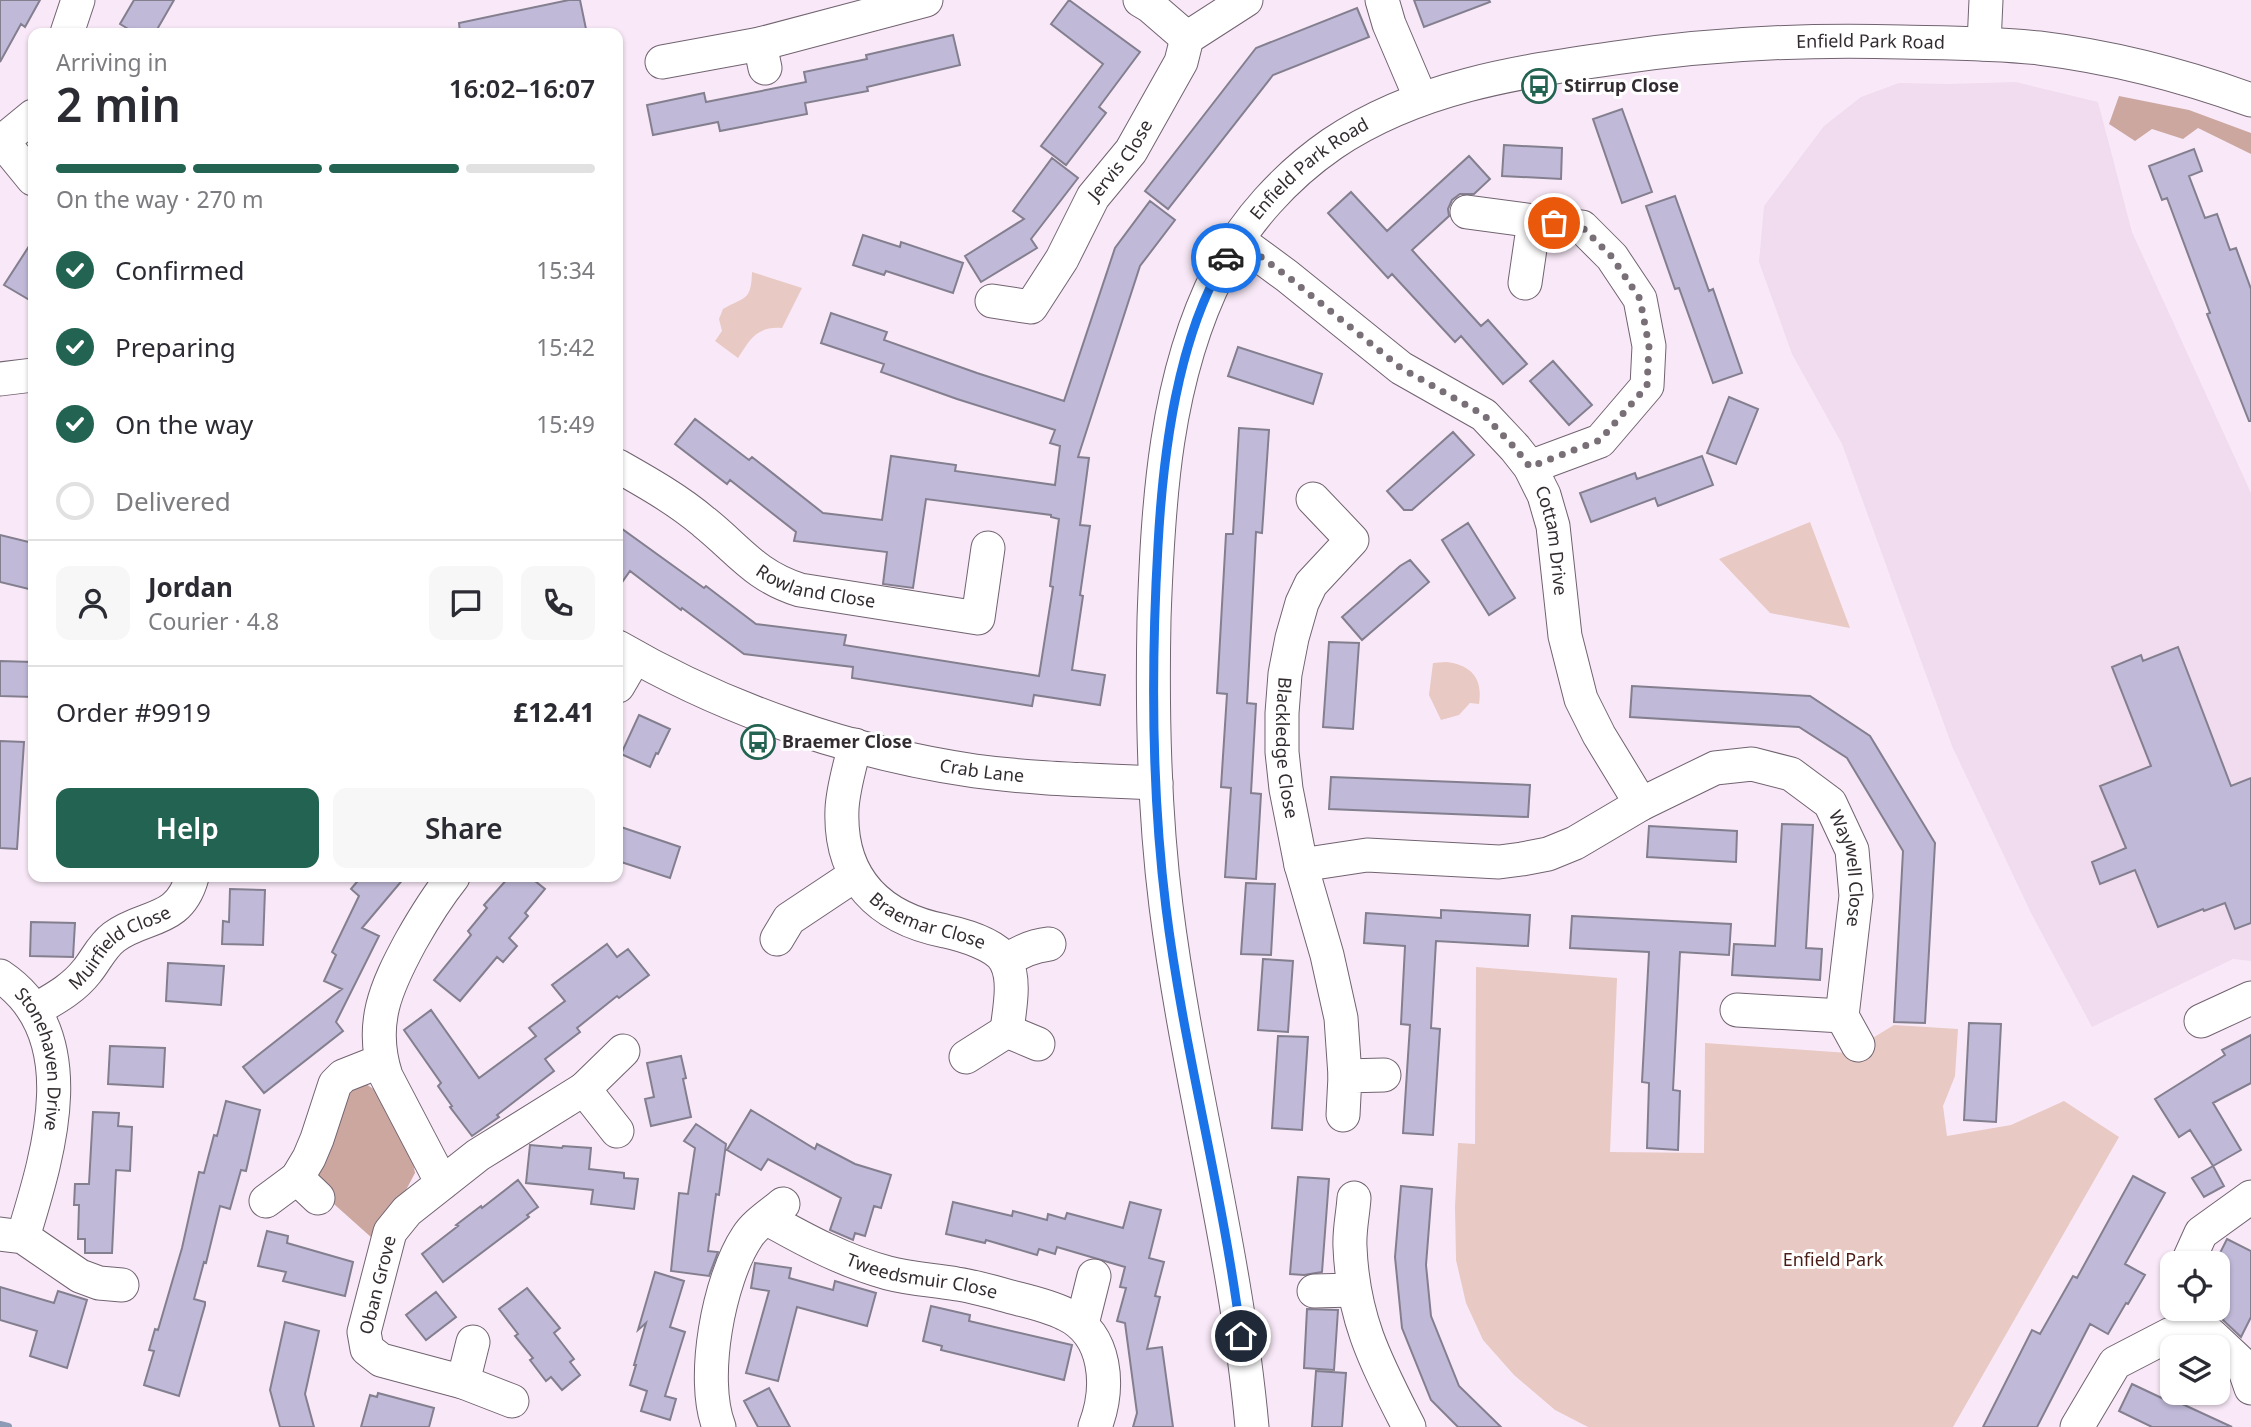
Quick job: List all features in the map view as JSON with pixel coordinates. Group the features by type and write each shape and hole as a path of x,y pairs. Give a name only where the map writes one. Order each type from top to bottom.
{"street":[{"path":"69,28 78,0"},
{"path":"662,62 763,56 926,0"},
{"path":"1140,0 1187,38 1246,0"},
{"path":"1382,0 1421,99"},
{"path":"1984,44 1986,0"},
{"name":"Jervis Close","path":"992,301 1031,307 1062,258 1093,197 1131,151 1181,62 1187,38"},
{"name":"Enfield Park Road","path":"1252,1427 1235,1286 1166,909 1159,846 1153,725 1155,593 1165,459 1177,391 1192,335 1220,268 1238,240 1269,200 1300,169 1329,145 1391,111 1454,88 1534,70 1664,51 1830,40 2038,48 2150,67 2251,100"},
{"path":"28,121 1,142 28,173"},
{"path":"1467,212 1582,227 1612,257 1640,299 1649,346 1647,386 1600,440 1530,467"},
{"path":"1525,283 1534,221"},
{"name":"Cottam Drive","path":"1238,240 1401,368 1484,415 1530,467 1544,495 1553,526 1565,636 1581,699 1599,735 1641,804"},
{"path":"0,379 28,376"},
{"name":"Rowland Close","path":"623,469 660,490 704,522 761,572 778,583 800,590 978,618 988,548"},
{"name":"Blackledge Close","path":"1312,499 1352,540 1311,584 1302,603 1285,674 1282,752 1286,789 1301,864 1327,955 1341,1018 1345,1076 1343,1115"},
{"name":"Crab Lane","path":"626,652 727,701 855,746 976,771 1156,783"},
{"name":"Braemar Close","path":"855,746 842,806 846,854 855,876 888,909 930,928 966,936 988,946 1006,961 1010,979 1007,1031"},
{"name":"Waywell Close","path":"1641,804 1715,768 1752,764 1791,774 1830,803 1852,850 1856,896 1842,1016"},
{"path":"1301,864 1367,855 1499,862 1522,859 1548,854 1575,843 1641,804"},
{"name":"Braemar Close","path":"777,939 789,919 855,876"},
{"name":"Muirfield Close","path":"35,1010 63,994 78,981 114,937 158,919 173,909 185,895 190,882"},
{"path":"442,1183 394,1093 382,1061 379,1031 381,1010 388,988 420,925 449,882"},
{"name":"Braemar Close","path":"1006,961 1021,951 1049,944"},
{"name":"Stonehaven Drive","path":"0,976 21,992 35,1010 45,1030 52,1066 52,1119 43,1172 12,1235 80,1276 99,1283 122,1285"},
{"path":"2201,1021 2251,998"},
{"path":"1737,1010 1842,1016 1858,1045"},
{"path":"966,1057 1007,1031 1038,1044"},
{"name":"Oban Grove","path":"512,1401 463,1382 381,1360 367,1349 363,1332 390,1232 407,1211 478,1155 584,1089 623,1051"},
{"path":"266,1201 308,1188 309,1158 335,1084 343,1076 382,1061"},
{"path":"1345,1076 1384,1075"},
{"path":"584,1089 617,1131"},
{"path":"2193,1251 2201,1233 2251,1197"},
{"path":"1354,1198 1350,1245 1354,1290 1362,1325 1375,1360 1409,1427"},
{"name":"Tweedsmuir Close","path":"719,1427 714,1411 710,1372 722,1304 740,1249 749,1234 775,1211 826,1251 854,1262 914,1279 974,1287 1067,1315 1082,1324"},
{"path":"1094,1276 1082,1324 1095,1343 1102,1364 1102,1399 1095,1427"},
{"path":"1314,1291 1354,1290"},
{"path":"2077,1427 2115,1363 2173,1322 2211,1335 2243,1365 2251,1388"},
{"path":"463,1382 473,1342"}],"shaded area":[{"path":"2016,82 2098,102 2132,232 2251,493 2251,961 2233,959 2092,1027 2032,915 1952,746 1842,444 1792,354 1759,262 1764,206 1824,126 1861,97 1899,83"},
{"path":"2119,96 2189,110 2251,133 2251,154 2198,128 2183,139 2152,129 2135,141 2109,124"},
{"path":"366,1084 375,1090 413,1162 415,1173 372,1238 316,1188 314,1162 343,1094"}],"green space":[{"path":"752,272 802,288 782,328 766,329 755,335 738,358 715,341 722,331 719,319 723,309 746,296"},
{"path":"1810,522 1850,628 1770,613 1719,559"},
{"path":"1446,662 1469,670 1477,681 1480,695 1479,704 1470,703 1459,715 1441,720 1429,695 1433,663"},
{"name":"Enfield Park","path":"1476,967 1617,978 1610,1152 1704,1153 1705,1043 1848,1053 1894,1025 1958,1029 1955,1076 1943,1106 1947,1136 2011,1125 2064,1101 2119,1137 1953,1427 1588,1427 1555,1410 1514,1375 1483,1340 1466,1303 1456,1260 1455,1207 1458,1143 1475,1144"}],"building":[{"path":"0,0 40,0 25,27 21,24 0,62"},
{"path":"134,0 174,0 158,28 127,28 120,24"},
{"path":"580,0 586,28 460,28 459,23"},
{"path":"1069,0 1140,52 1099,107 1106,113 1066,165 1041,146 1103,64 1051,24"},
{"path":"1414,0 1489,0 1490,2 1424,27"},
{"path":"1357,8 1369,37 1273,75 1168,209 1145,191 1256,48"},
{"path":"953,35 960,65 867,87 868,91 805,103 807,114 720,131 718,122 653,135 647,105 704,93 706,102 806,82 804,72 867,59 866,55"},
{"path":"1622,109 1652,192 1622,203 1593,119"},
{"path":"1504,145 1562,148 1561,179 1502,176"},
{"path":"2194,149 2202,171 2189,176 2205,218 2217,214 2230,250 2236,248 2251,289 2251,421 2207,314 2210,313 2167,198 2162,200 2149,166"},
{"path":"1469,156 1490,179 1474,194 1460,194 1452,200 1448,209 1449,216 1412,250 1481,326 1488,320 1527,364 1503,384 1461,336 1455,342 1392,274 1388,278 1328,213 1351,192 1387,231"},
{"path":"1052,158 1078,178 1031,239 1037,248 981,282 965,256 1024,219 1013,211"},
{"path":"1675,196 1709,291 1713,289 1742,373 1713,383 1679,288 1675,289 1646,206"},
{"path":"1150,201 1175,220 1140,266 1078,457 1089,458 1080,525 1090,526 1072,670 1105,675 1100,705 1034,695 1032,706 852,678 853,667 744,654 630,571 623,581 623,530 756,624 846,635 844,645 1039,676 1053,587 1050,586 1059,519 1051,515 926,499 913,588 883,584 887,552 794,541 796,532 730,480 727,484 675,444 695,419 749,460 752,457 823,513 882,520 891,456 956,465 955,471 1055,485 1060,446 1050,443 1055,430 881,372 884,364 821,343 831,313 887,332 884,340 1064,401 1115,248"},
{"path":"863,235 900,247 901,242 963,263 953,293 886,271 884,275 853,265"},
{"path":"28,248 28,299 4,285"},
{"path":"1238,347 1322,374 1313,404 1228,376"},
{"path":"1553,361 1592,405 1569,425 1530,381"},
{"path":"1729,397 1758,409 1736,464 1707,453"},
{"path":"1239,428 1269,430 1262,533 1256,532 1247,703 1256,704 1251,793 1261,794 1256,879 1225,877 1231,788 1221,787 1227,694 1217,693 1226,534 1233,534"},
{"path":"1453,432 1474,455 1412,510 1404,510 1387,491"},
{"path":"1702,456 1713,485 1658,506 1655,498 1591,522 1580,493 1635,473 1637,479"},
{"path":"1468,523 1515,598 1489,615 1442,540"},
{"path":"0,535 28,542 28,589 0,582"},
{"path":"1410,560 1429,582 1362,640 1342,617"},
{"path":"1329,642 1359,643 1353,729 1323,727"},
{"path":"2178,647 2231,786 2251,778 2251,923 2235,929 2225,903 2158,927 2135,870 2100,884 2092,862 2126,848 2100,786 2151,766 2112,667 2141,655 2143,661"},
{"path":"0,661 28,662 28,697 0,696"},
{"path":"1632,686 1810,696 1870,736 1935,843 1925,1023 1894,1022 1903,851 1847,758 1799,727 1630,717"},
{"path":"639,715 670,729 650,767 623,755"},
{"path":"0,741 24,742 17,849 0,848"},
{"path":"1331,777 1530,785 1528,817 1329,809"},
{"path":"1782,824 1813,825 1806,948 1822,949 1820,980 1732,975 1734,944 1775,946"},
{"path":"1649,826 1737,831 1736,862 1647,857"},
{"path":"623,828 680,847 670,878 623,863"},
{"path":"357,882 401,882 362,928 379,936 336,1022 343,1031 264,1093 243,1067 342,989 324,981 336,955 332,952 359,896 351,889"},
{"path":"505,882 536,882 545,889 525,913 528,916 509,938 517,946 503,962 497,957 460,1001 434,980 471,935 468,931 487,908 484,905"},
{"path":"1246,883 1275,884 1271,955 1241,954"},
{"path":"230,889 265,890 263,945 222,944 223,921 229,922"},
{"path":"1441,910 1530,915 1528,946 1436,941 1431,1028 1440,1029 1433,1135 1403,1133 1410,1025 1401,1024 1405,946 1364,943 1366,913 1441,918"},
{"path":"1572,916 1731,924 1729,955 1680,952 1673,1090 1680,1091 1678,1150 1647,1148 1649,1083 1642,1082 1649,952 1570,948"},
{"path":"31,922 75,923 73,957 30,956"},
{"path":"607,944 617,957 628,949 649,975 577,1028 580,1032 545,1059 554,1071 472,1136 450,1107 452,1106 438,1086 441,1083 404,1030 431,1010 479,1078 536,1036 529,1028 565,1001 552,985"},
{"path":"1263,959 1293,961 1288,1032 1258,1030"},
{"path":"168,963 224,966 221,1005 166,1001"},
{"path":"1969,1023 2001,1024 1996,1122 1964,1120"},
{"path":"2251,1035 2251,1083 2213,1103 2241,1150 2213,1166 2190,1130 2179,1137 2155,1099 2225,1055 2222,1050"},
{"path":"1278,1036 1308,1037 1302,1130 1272,1128"},
{"path":"110,1046 165,1048 163,1087 108,1084"},
{"path":"681,1056 691,1117 651,1126 645,1099 654,1097 647,1063"},
{"path":"226,1101 260,1110 246,1171 241,1170 230,1209 220,1206 206,1263 204,1262 194,1299 205,1302 205,1305 179,1396 144,1385 154,1351 149,1350 155,1329 158,1330 182,1248 199,1172 204,1173"},
{"path":"751,1110 815,1149 817,1144 855,1164 891,1175 881,1208 874,1206 865,1236 855,1233 853,1240 830,1230 841,1198 768,1159 761,1170 727,1150"},
{"path":"93,1112 119,1113 118,1126 132,1127 130,1171 116,1170 112,1253 85,1253 85,1239 78,1239 79,1205 74,1205 75,1184 89,1184"},
{"path":"696,1124 726,1144 708,1251 718,1252 709,1276 671,1271 679,1193 688,1194 695,1148 684,1141"},
{"path":"530,1145 591,1148 589,1169 624,1173 624,1178 638,1179 634,1209 591,1204 593,1190 526,1183"},
{"path":"2213,1166 2224,1186 2204,1197 2192,1178"},
{"path":"2133,1176 2165,1193 2125,1264 2145,1275 2128,1304 2126,1303 2108,1334 2090,1324 2037,1427 1983,1427 2032,1330 2040,1334 2073,1276 2077,1278"},
{"path":"1298,1177 1329,1179 1322,1272 1304,1275 1290,1274"},
{"path":"518,1180 538,1207 527,1215 529,1217 443,1282 422,1254 458,1226 456,1225"},
{"path":"1401,1186 1432,1189 1426,1265 1431,1316 1459,1386 1501,1427 1458,1427 1431,1400 1402,1328 1395,1257"},
{"path":"953,1202 1012,1216 1013,1211 1047,1220 1048,1214 1065,1219 1067,1213 1123,1228 1130,1202 1161,1210 1149,1258 1164,1262 1155,1296 1160,1297 1147,1349 1162,1347 1173,1427 1133,1427 1137,1413 1125,1323 1117,1321 1126,1288 1120,1287 1125,1267 1057,1247 1055,1254 1039,1249 1037,1255 986,1240 985,1243 946,1234"},
{"path":"267,1231 288,1236 287,1243 353,1262 345,1296 283,1281 286,1272 258,1266"},
{"path":"2227,1239 2251,1251 2251,1317 2241,1337 2224,1321 2230,1321 2230,1251 2221,1251"},
{"path":"755,1263 791,1268 789,1278 833,1290 835,1281 876,1293 867,1326 797,1307 778,1381 746,1373 769,1291 751,1288"},
{"path":"655,1272 684,1281 670,1327 685,1332 665,1396 676,1399 670,1420 641,1411 647,1391 630,1385 646,1323 638,1330"},
{"path":"0,1287 54,1303 58,1291 87,1300 67,1368 30,1356 37,1331 0,1320"},
{"path":"527,1288 560,1328 554,1333 574,1359 570,1362 580,1375 562,1390 551,1377 546,1381 530,1360 533,1358 515,1336 518,1334 499,1309"},
{"path":"436,1292 456,1317 426,1340 406,1315"},
{"path":"931,1306 970,1315 969,1321 1072,1345 1064,1380 941,1350 942,1346 923,1341"},
{"path":"1307,1309 1338,1310 1334,1370 1304,1368"},
{"path":"285,1322 319,1331 305,1394 314,1427 280,1427 270,1390"},
{"path":"1316,1371 1346,1373 1342,1427 1312,1427"},
{"path":"2132,1384 2160,1397 2160,1405 2184,1405 2232,1427 2152,1427 2119,1411"},
{"path":"769,1388 790,1427 758,1427 744,1401"},
{"path":"378,1393 434,1408 429,1427 361,1427 370,1395 377,1397"}],"waterway":[{"path":"0,1425 8,1427"}],"way so far":[{"path":"1226,258 1238,240 1401,368 1484,415 1530,467 1600,440 1647,386 1649,346 1640,299 1612,257 1582,227 1554,223"}],"place":[{"name":"Stirrup Close","path":"1539,86"},
{"name":"Braemer Close","path":"758,742"}],"route":[{"path":"1226,258 1192,335 1177,391 1165,459 1155,593 1153,725 1159,846 1166,909 1235,1286 1241,1336"}]}
